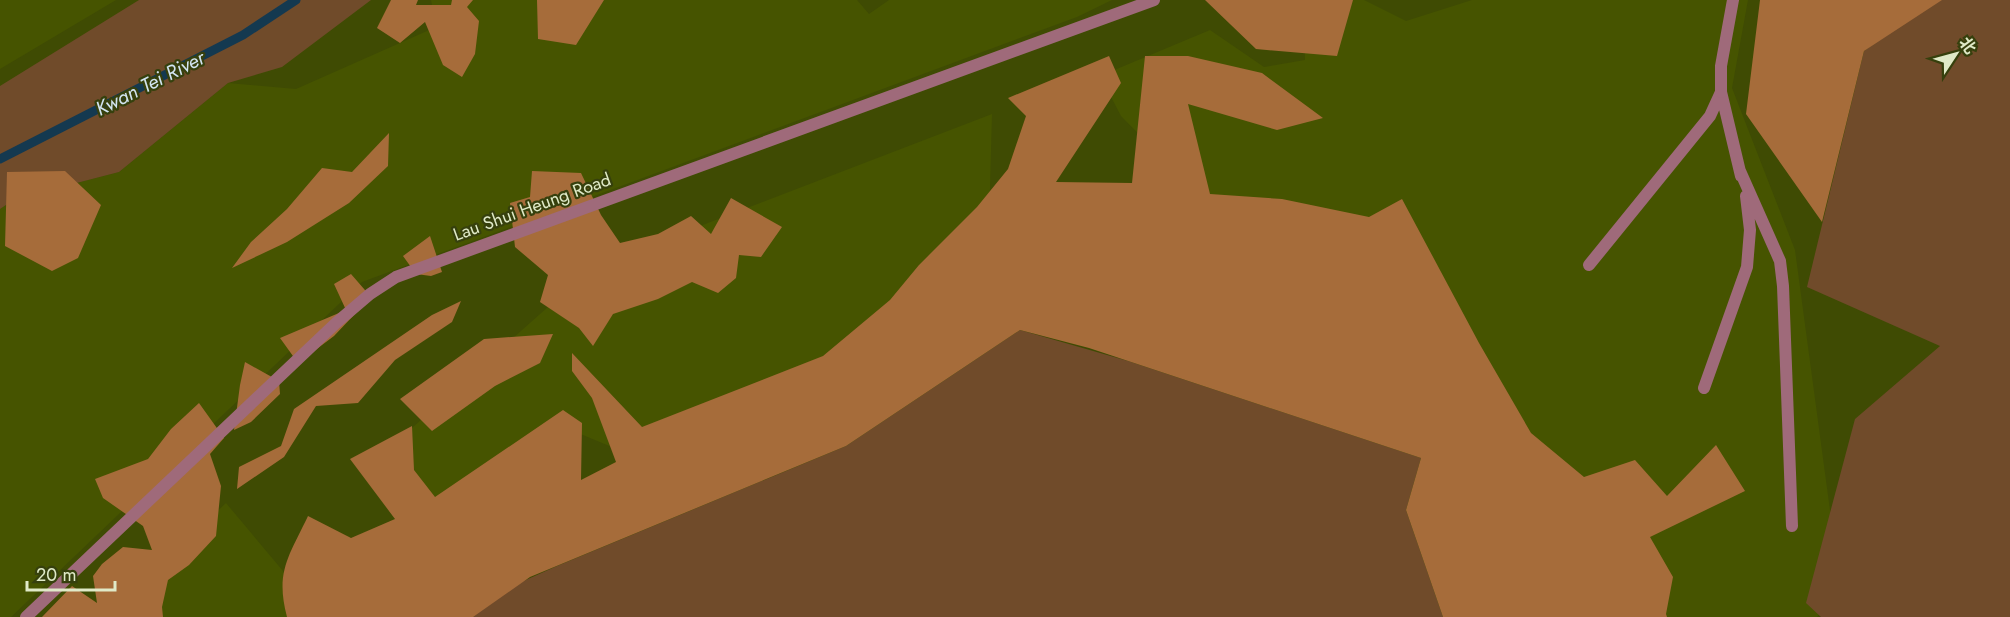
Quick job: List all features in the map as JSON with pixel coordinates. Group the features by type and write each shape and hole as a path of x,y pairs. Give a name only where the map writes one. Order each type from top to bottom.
{"street":[{"name":"Lau Shui Heung Road","path":"26,617 336,323 370,294 396,277 1154,0"},
{"path":"1704,388 1747,267 1750,230 1747,201 1721,92 1721,66 1733,0"},
{"path":"1589,266 1710,116 1721,92"},
{"path":"1740,171 1780,261 1783,286 1792,526"}],"shaded area":[{"path":"0,0 116,0 0,69"},
{"path":"139,0 371,0 282,67 228,83 119,172 15,199 0,209 0,86"},
{"path":"391,0 418,0 416,5 451,5 452,0 473,0 467,7 479,21 475,54 462,77 443,65 425,22 400,43 377,28"},
{"path":"431,0 857,0 869,14 889,0 1112,0 1077,17 362,282 11,617 0,617 0,209 15,199 119,172 228,83 296,89 436,27"},
{"path":"537,0 604,0 576,45 538,39"},
{"path":"1205,0 1353,0 1337,56 1256,49"},
{"path":"1325,0 1364,0 1406,21 1472,0 1748,0 1732,88 1795,250 1841,592 1817,617 1615,617 1121,116 1100,76 1210,30 1264,67 1305,60 1304,27"},
{"path":"1760,0 1942,0 1864,51 1822,222 1746,114"},
{"path":"1932,0 2010,0 2010,617 1821,617 1806,603 1855,419 1940,346 1807,287 1864,51"},
{"path":"1109,56 1121,83 1056,182 1132,183 1145,56 1188,56 1262,73 1323,118 1277,130 1188,104 1210,194 1282,199 1369,217 1402,199 1479,343 1531,433 1584,477 1635,460 1667,496 1716,445 1745,491 1650,537 1673,577 1667,617 1443,617 1406,510 1421,458 1089,348 1020,330 846,446 530,577 473,617 287,617 283,576 290,554 308,516 351,538 395,519 350,459 412,426 414,470 435,497 563,410 582,423 581,480 616,462 592,398 572,371 572,353 642,427 823,356 890,300 919,265 977,207 1008,169 1026,116 1008,98"},
{"path":"992,114 989,225 869,348 631,455 554,423 427,522 376,460 593,267"},
{"path":"389,133 388,166 349,203 287,242 232,268 251,242 287,209 322,168 352,172"},
{"path":"65,171 101,205 78,258 52,271 5,246 7,172"},
{"path":"532,171 581,173 601,215 620,243 658,234 691,216 711,234 731,198 782,227 761,257 739,255 736,278 718,293 692,282 658,299 613,314 593,346 579,328 540,302 548,275 515,247 510,203 530,197"},
{"path":"430,236 442,272 431,276 416,274 403,256"},
{"path":"351,274 371,297 334,336 298,363 280,338 346,310 334,284"},
{"path":"461,301 452,322 395,360 358,403 316,406 284,457 237,489 239,467 281,446 294,409 432,315"},
{"path":"1020,330 1128,361 1421,458 1406,510 1443,617 443,617 557,566 846,446"},
{"path":"553,334 540,363 495,386 432,431 400,399 484,339"},
{"path":"245,362 279,381 280,394 251,422 234,430 240,385"},
{"path":"199,403 224,438 210,454 221,486 216,536 189,565 168,580 162,607 163,617 42,617 72,586 97,603 93,576 102,564 123,547 152,550 143,526 103,498 95,479 148,459 171,429"},
{"path":"226,503 283,571 305,617 105,617"}],"waterway":[{"name":"Kwan Tei River","path":"0,159 243,35 296,0"}]}
